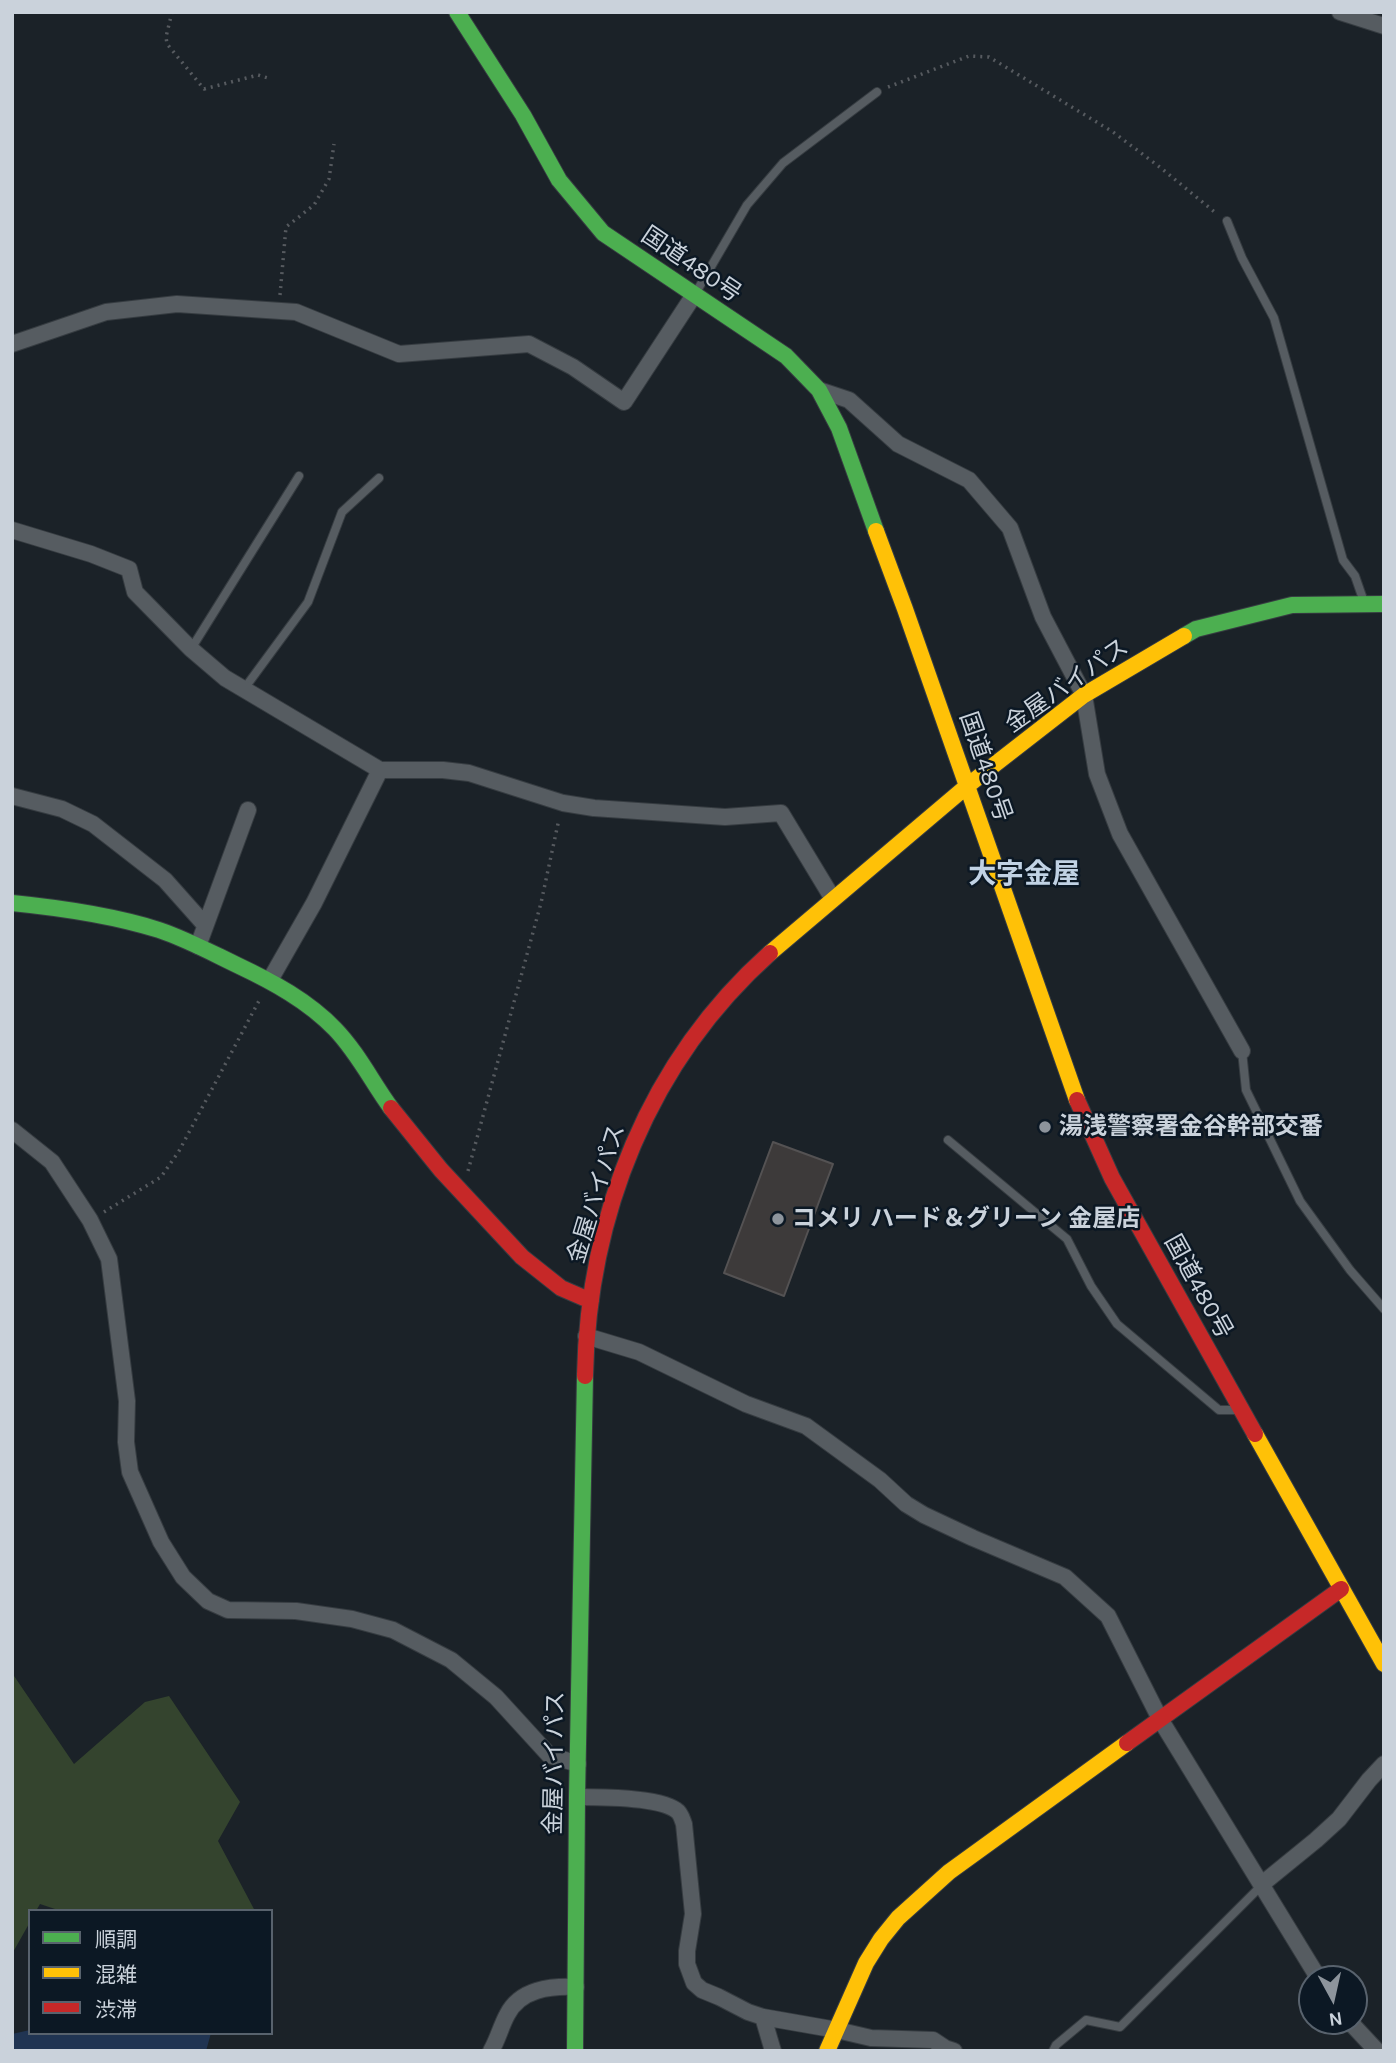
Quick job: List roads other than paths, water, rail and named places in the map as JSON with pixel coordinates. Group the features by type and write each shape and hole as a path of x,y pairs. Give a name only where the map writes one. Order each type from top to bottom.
{"main road":[{"name":"国道480号","path":"457,12 523,115 559,180 603,233 786,356 819,390 839,428 1074,1093 1111,1178 1384,1664"},
{"name":"金屋バイパス","path":"575,2051 586,1336 601,1248 622,1174 642,1122 668,1073 717,1007 754,967 967,786 1084,695 1196,629 1292,605 1365,604 1383,607"},
{"path":"12,903 101,915 159,930 270,980 314,1009 348,1043 393,1112 461,1193 544,1277 558,1287 591,1301"},
{"path":"827,2051 868,1959 904,1911 949,1872 1342,1590"}],"street":[{"path":"1340,12 1384,26"},
{"path":"12,344 106,312 177,304 296,312 399,354 529,344 573,367 624,402 694,295"},
{"path":"819,390 849,400 898,444 968,480 1010,528 1043,617 1084,695 1097,774 1119,834 1241,1051"},
{"path":"12,530 91,554 129,569 135,592 191,649 225,678 380,771 443,770 469,773 563,803 594,808 726,817 781,813 833,899"},
{"path":"270,980 314,903 380,771"},
{"path":"12,796 62,809 93,824 164,880 205,925"},
{"path":"198,946 248,810"},
{"path":"12,1130 52,1162 90,1220 109,1259 127,1401 126,1442 130,1472 161,1542 183,1577 208,1601 228,1610 296,1611 352,1619 393,1630 451,1660 496,1697 549,1755 578,1764"},
{"path":"586,1336 639,1352 746,1404 806,1426 924,1515 1065,1577 1108,1616 1160,1719 1311,1965"},
{"path":"1262,1884 1339,1819 1384,1764"},
{"path":"577,1797 654,1802 675,1809 681,1815 692,1888 693,1914 687,1964 694,1983 702,1990 763,2017 871,2038 933,2040 945,2049 954,2051"},
{"path":"491,2051 514,2003 544,1988 576,1987"},
{"path":"763,2017 773,2051"},
{"path":"1362,2035 1377,2051"}],"lane":[{"path":"694,295 747,205 783,163 877,92"},
{"path":"1227,221 1242,258 1274,318 1343,560 1355,576 1365,604"},
{"path":"191,649 299,476"},
{"path":"244,690 308,602 342,512 379,478"},
{"path":"1241,1051 1245,1090 1300,1201 1350,1270 1384,1309"},
{"path":"948,1140 1068,1239 1091,1286 1117,1324 1219,1410 1241,1410"},
{"path":"1053,2051 1056,2045 1086,2020 1120,2027 1262,1884"}],"water":[{"path":"28,2030 28,2035 210,2035 206,2051 12,2051 12,2034"}],"place":[{"name":"湯浅警察署金谷幹部交番","path":"1045,1127"},
{"name":"コメリ ハード＆グリーン 金屋店","path":"778,1219"}],"district":[{"name":"大字金屋","path":"1024,875"}]}
